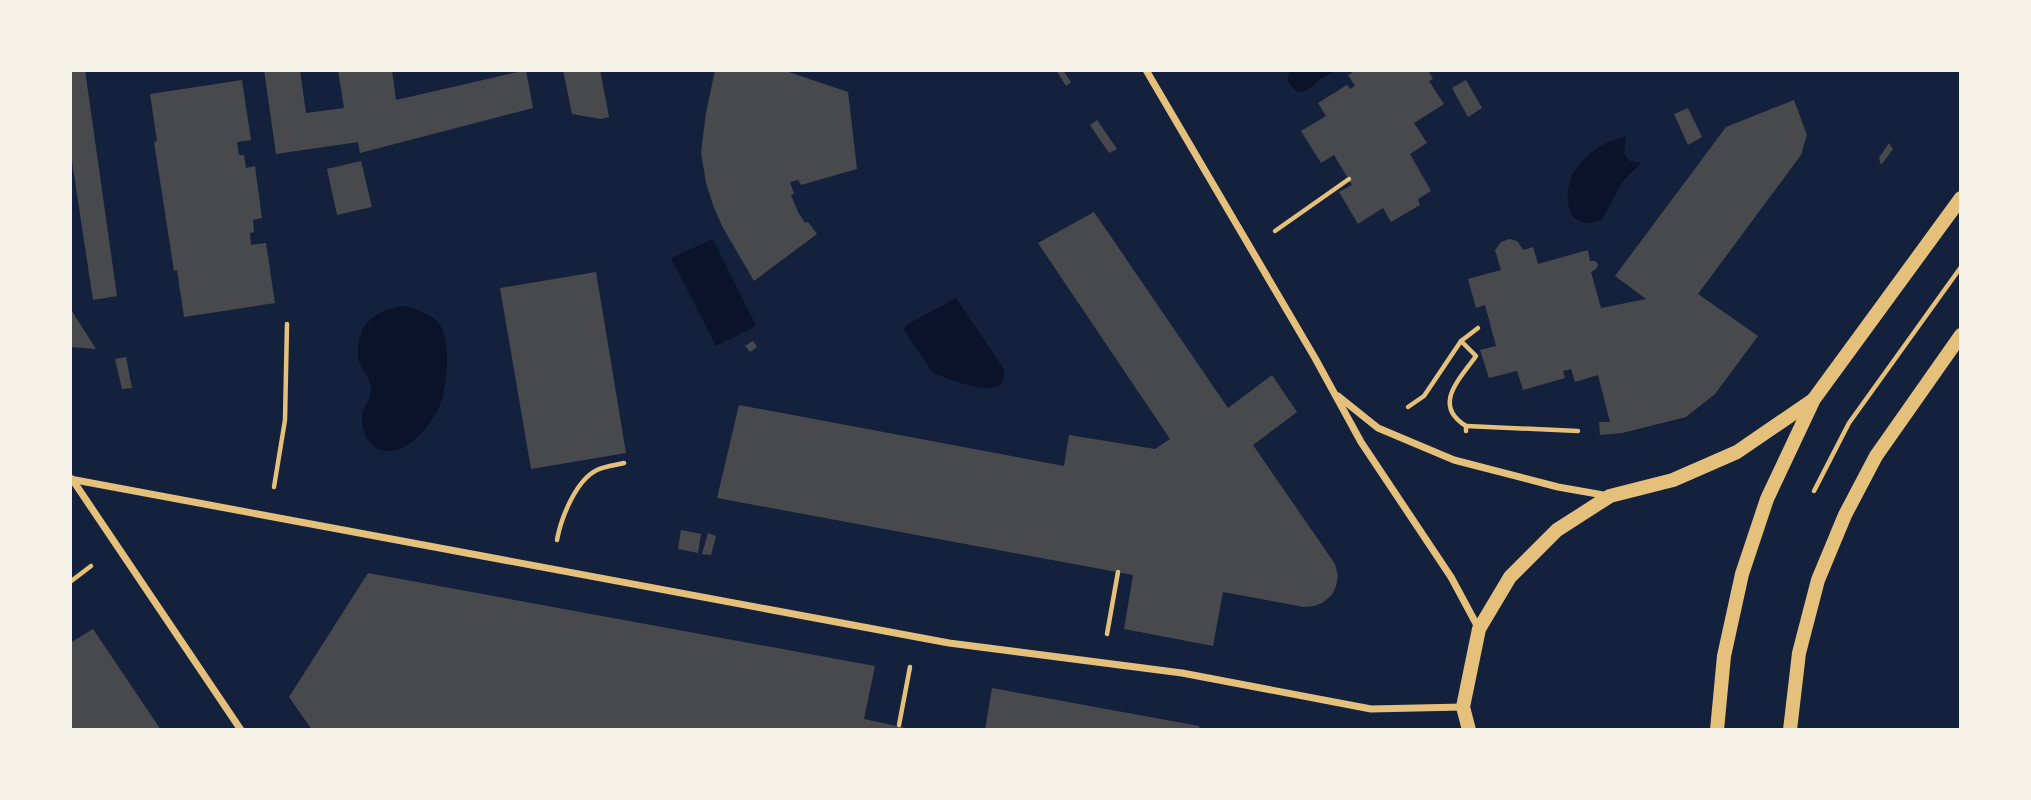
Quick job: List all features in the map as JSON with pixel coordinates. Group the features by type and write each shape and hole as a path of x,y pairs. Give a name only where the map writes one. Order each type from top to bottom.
{"main road":[{"path":"1717,730 1724,656 1742,574 1767,499 1814,399 1961,198"},
{"path":"1790,730 1799,653 1818,580 1841,525 1876,456 1961,334"},
{"path":"1469,730 1463,707 1479,629 1510,577 1557,530 1610,496 1673,480 1737,452 1814,399"}],"street":[{"path":"1146,70 1361,442 1451,577 1479,629"},
{"path":"1335,393 1378,428 1454,460 1558,487 1610,496"},
{"path":"71,479 949,643 1182,673 1371,709 1463,707"},
{"path":"71,479 241,730"}],"path":[{"path":"1250,248 1349,179"},
{"path":"269,514 285,420 287,324"},
{"path":"1423,396 1461,341 1478,328"},
{"path":"1461,341 1476,356 1450,396 1448,408 1455,420 1466,426 1578,431"},
{"path":"1454,460 1466,426"},
{"path":"559,527 564,512 581,484 596,470 624,463"},
{"path":"1102,663 1118,572"},
{"path":"899,725 915,636"}],"water":[{"path":"1290,70 1338,70 1300,92 1287,80"},
{"path":"1626,137 1624,154 1630,161 1641,163 1622,182 1602,220 1581,222 1569,209 1571,178 1586,157 1601,146"},
{"path":"713,239 756,326 716,346 671,258"},
{"path":"956,298 1004,369 1003,380 997,386 977,387 933,373 904,330 906,325"},
{"path":"405,306 431,316 442,329 447,349 446,382 439,408 421,434 405,447 380,450 366,437 362,424 371,386 359,362 359,344 361,333 369,320 381,312"}],"building":[{"path":"70,70 85,70 117,296 93,300 70,148"},
{"path":"264,70 300,70 306,113 344,108 338,70 392,70 396,100 526,70 533,108 360,153 358,142 276,154"},
{"path":"563,70 600,70 609,117 601,119 572,114"},
{"path":"715,70 783,70 848,92 857,169 801,185 798,180 790,182 794,194 791,195 798,212 817,234 754,281 722,226 706,183 701,152"},
{"path":"1056,70 1063,70 1071,82 1066,86"},
{"path":"1356,70 1428,70 1433,79 1429,81 1444,104 1414,123 1427,143 1410,154 1431,191 1418,199 1420,205 1391,222 1383,208 1358,224 1339,192 1352,185 1334,155 1321,163 1301,131 1326,116 1318,103 1347,85 1350,89 1355,86 1348,75"},
{"path":"242,80 251,140 237,142 239,155 244,155 246,168 255,166 262,218 253,220 251,245 266,243 275,303 184,317 154,142 157,141 150,94"},
{"path":"1466,80 1482,108 1468,117 1452,88"},
{"path":"1794,100 1807,135 1801,155 1698,294 1758,336 1715,394 1686,417 1622,433 1600,435 1599,422 1610,422 1598,375 1575,382 1571,369 1563,371 1565,378 1523,390 1517,371 1489,378 1480,350 1496,346 1485,305 1476,308 1468,279 1501,270 1495,250 1501,242 1514,240 1523,250 1533,247 1538,264 1588,250 1590,261 1598,264 1591,272 1601,308 1646,299 1615,276 1726,127"},
{"path":"1688,108 1702,137 1688,145 1674,114"},
{"path":"1097,120 1117,149 1109,153 1090,125"},
{"path":"1889,143 1893,149 1881,165 1879,158"},
{"path":"361,161 372,207 337,215 327,169"},
{"path":"1094,212 1228,408 1272,375 1297,412 1253,445 1335,564 1338,576 1336,586 1332,595 1322,603 1304,607 1223,592 1213,646 1124,629 1133,575 717,498 739,405 1064,466 1069,435 1155,449 1170,439 1038,243"},
{"path":"596,272 626,453 531,469 500,288"},
{"path":"70,308 96,349 70,347"},
{"path":"753,341 757,347 750,352 745,346"},
{"path":"126,357 132,388 122,389 115,359"},
{"path":"681,530 701,534 698,553 678,549"},
{"path":"708,533 716,536 711,555 702,554"},
{"path":"368,573 875,666 864,719 915,730 312,730 289,697"},
{"path":"93,629 161,730 70,730 70,643"},
{"path":"992,688 1199,726 1200,730 985,730"}]}
